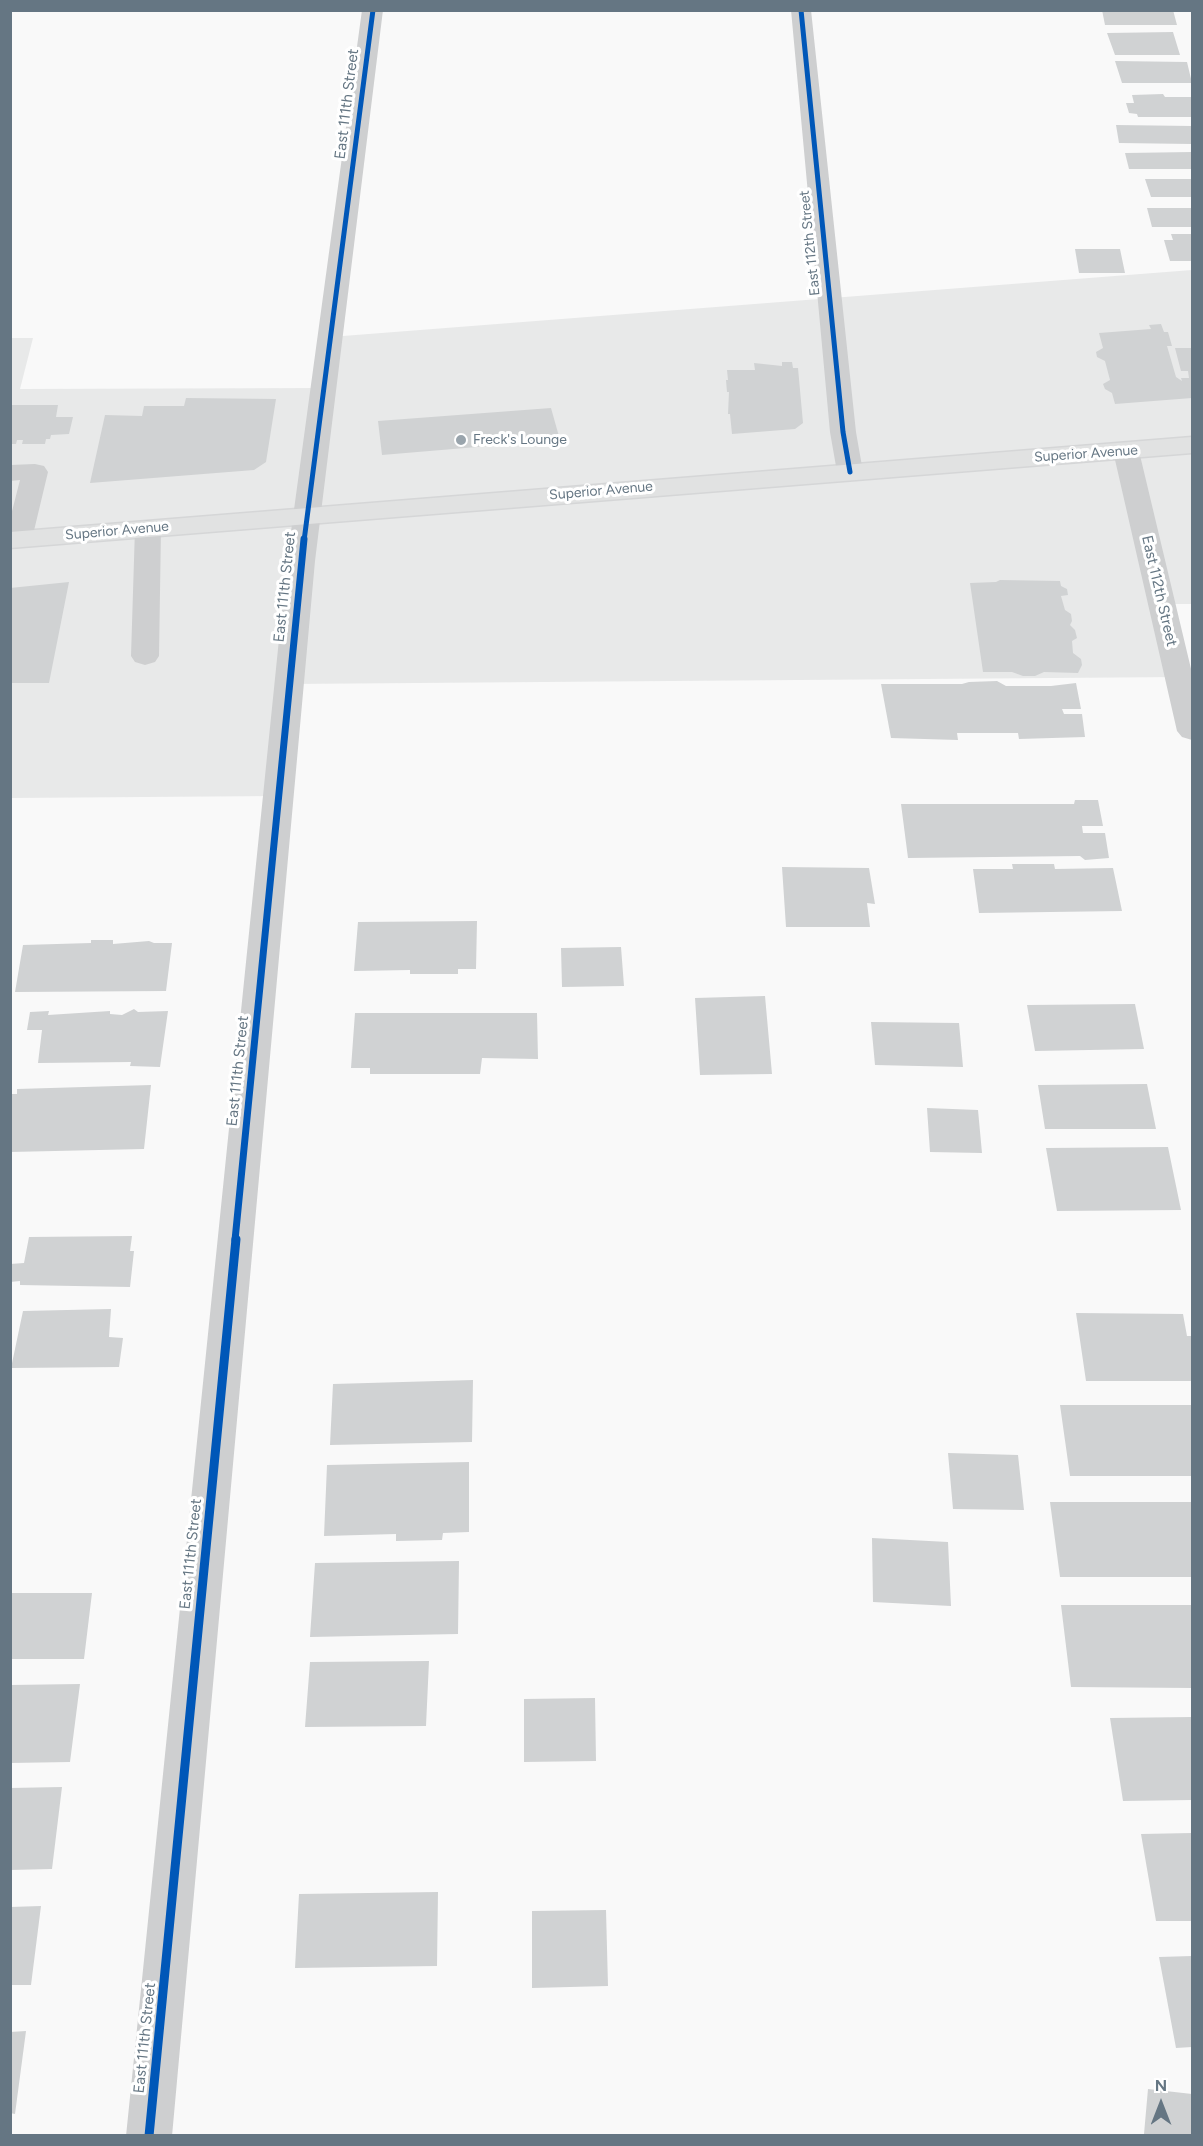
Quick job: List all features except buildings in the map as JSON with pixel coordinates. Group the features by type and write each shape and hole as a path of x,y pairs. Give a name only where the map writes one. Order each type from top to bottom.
{"main road":[{"name":"Superior Avenue","path":"15,539 1192,445"}],"street":[{"name":"East 111th Street","path":"149,2136 307,514 372,10"},
{"name":"East 112th Street","path":"801,10 843,432 850,472"},
{"name":"East 112th Street","path":"1126,451 1192,731"},
{"path":"10,473 35,472 15,539"},
{"path":"145,656 148,528"}],"shaded area":[{"path":"1192,270 1192,604 1163,604 1180,677 289,684 278,796 11,798 10,338 33,338 20,389 323,388 330,337"}],"cycle path":[{"path":"149,2136 301,561 373,10"},
{"path":"801,10 843,432 850,472"}],"place":[{"name":"Freck's Lounge","path":"461,440"}]}
